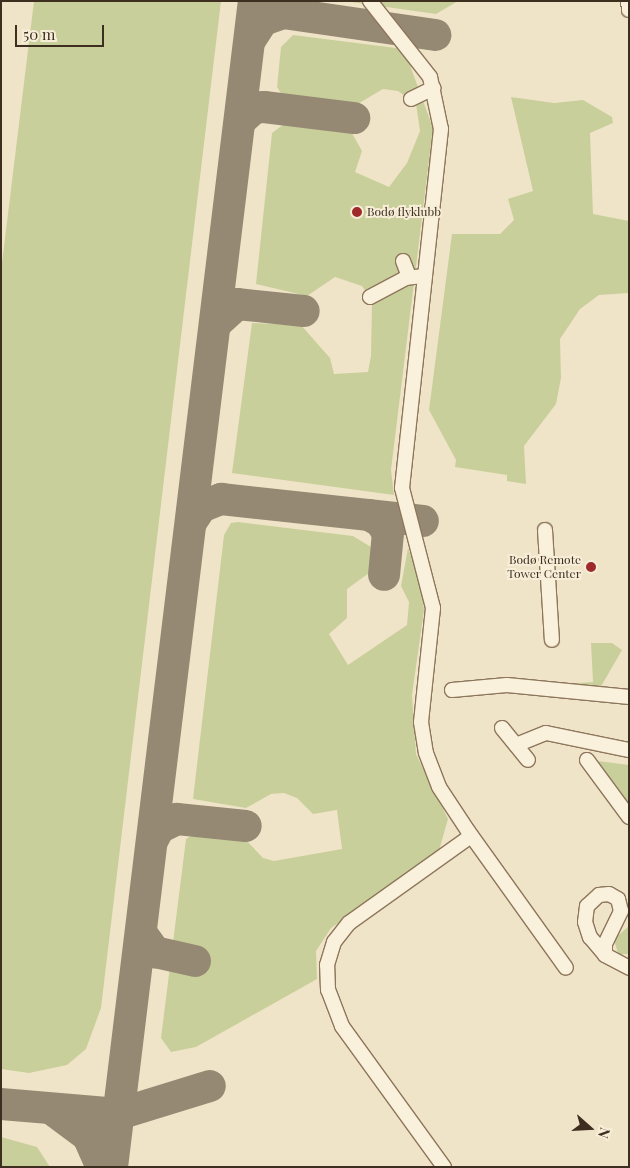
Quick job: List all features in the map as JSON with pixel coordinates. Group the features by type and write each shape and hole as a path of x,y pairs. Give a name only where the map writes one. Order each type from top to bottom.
{"street":[{"path":"370,1 410,47 434,88 441,145 402,488 433,608 421,722 426,753 439,786 471,836 566,968"},
{"path":"628,1 629,10"},
{"path":"411,99 434,88"},
{"path":"403,261 409,277"},
{"path":"370,297 409,277 425,276"},
{"path":"545,530 552,640"},
{"path":"452,690 507,685 629,697"},
{"path":"502,728 528,760"},
{"path":"516,745 533,736 552,734 629,750"},
{"path":"587,760 629,817"},
{"path":"444,1167 342,1026 328,990 327,965 334,942 349,923 471,836"},
{"path":"629,958 605,955 629,968"}],"green space":[{"path":"34,1 221,1 101,1008 86,1049 67,1065 29,1073 1,1069 1,271"},
{"path":"344,1 458,1 436,14"},
{"path":"293,35 404,49 433,128 391,470 394,495 232,473 252,323 301,325 330,358 334,374 368,372 371,356 372,301 362,286 335,277 307,296 256,284 272,133 284,124 352,133 362,151 355,172 389,187 407,163 420,131 416,104 398,91 383,89 356,105 282,95 277,87 281,47"},
{"path":"511,97 554,103 583,100 612,117 613,123 590,133 593,214 629,221 629,293 599,295 580,309 560,339 561,378 556,404 524,446 526,484 507,481 507,475 455,467 456,460 429,410 452,234 500,234 514,220 508,199 533,191"},
{"path":"238,522 353,536 371,547 369,573 347,589 347,618 329,634 348,665 407,625 409,602 401,586 408,548 420,578 424,610 412,695 416,754 448,819 438,854 331,928 316,951 317,979 196,1047 171,1052 161,1038 186,839 194,834 245,839 263,858 274,861 342,849 337,810 313,814 297,798 284,793 271,794 246,808 193,799 224,535 231,523"},
{"path":"591,643 612,643 622,650 599,690 564,684 593,682"},
{"path":"598,761 629,765 629,804 628,804"},
{"path":"629,926 629,954 618,954 614,939"},
{"path":"1,1137 37,1147 50,1167 1,1167"}],"taxiway":[{"path":"112,1167 254,1"},
{"path":"250,40 263,20 283,13 435,35"},
{"path":"240,121 254,108 264,107 354,118"},
{"path":"215,324 237,304 304,311"},
{"path":"191,522 201,507 221,499 423,521"},
{"path":"369,515 381,522 388,533 384,575"},
{"path":"152,841 159,828 177,819 246,826"},
{"path":"141,933 155,952 195,961"},
{"path":"1,1104 119,1114 210,1086"},
{"path":"53,1110 88,1136 102,1167"}],"place":[{"name":"Bodø flyklubb","path":"357,212"},
{"name":"Bodø Remote Tower Center","path":"591,567"}]}
